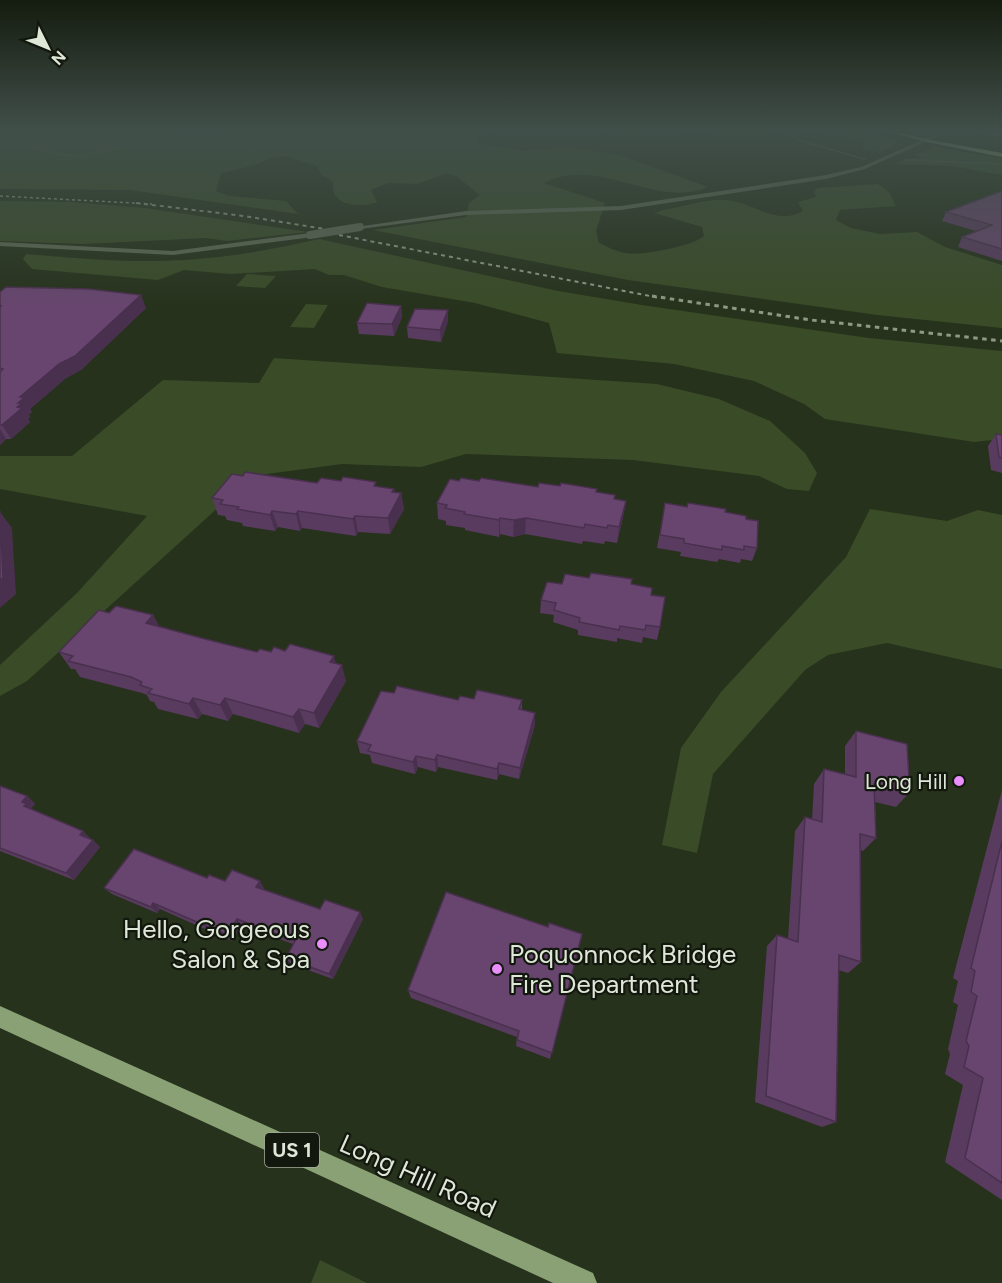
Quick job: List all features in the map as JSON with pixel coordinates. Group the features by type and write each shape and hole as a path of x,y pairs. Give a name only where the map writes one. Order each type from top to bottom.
{"main road":[{"name":"Long Hill Road","path":"0,1017 583,1283"}],"street":[{"path":"0,244 173,253 236,247 466,213 615,208 739,190"}],"green space":[{"path":"114,190 216,190 229,196 286,201 298,214 130,190"},
{"path":"333,190 371,190 377,202 362,205 347,204 336,196"},
{"path":"474,190 565,190 605,203 596,231 599,243 619,252 633,254 679,247 704,236 702,227 654,213 663,210 723,200 734,201 782,216 803,211 798,202 816,197 814,190 886,190 896,206 840,210 836,220 851,228 880,234 917,232 945,247 1002,265 1002,328 877,315 628,280 373,230 466,217 469,203 480,195"},
{"path":"658,190 697,190 689,192"},
{"path":"0,201 71,202 145,208 308,232 227,241 206,238 83,244 0,241"},
{"path":"319,239 558,291 642,305 869,338 1002,351 1002,439 974,442 825,419 804,404 754,381 674,364 557,353 549,323 475,303 382,287 344,275 329,275 315,269 231,274 184,270 158,280 32,269 23,259 26,254 133,261 197,259 228,256"},
{"path":"247,274 276,276 265,288 236,286"},
{"path":"306,304 328,305 314,328 290,327"},
{"path":"274,358 657,384 719,399 770,421 805,453 817,473 809,491 787,489 759,476 633,460 466,454 421,467 342,464 253,476 27,681 0,696 0,665 77,593 147,516 0,489 0,456 72,456 163,380 259,383"},
{"path":"870,509 947,521 978,510 1002,515 1002,669 887,643 828,655 805,670 713,774 697,853 662,845 681,748 721,692 846,557"},
{"path":"320,1260 367,1283 311,1283"}],"building":[{"path":"1002,191 1002,249 962,237 992,225 946,212"},
{"path":"6,287 89,289 141,295 75,356 59,364 20,397 24,398 17,407 22,408 0,425 0,372 3,369 0,368 0,292"},
{"path":"367,303 401,306 392,324 357,323"},
{"path":"415,309 448,310 440,330 407,327"},
{"path":"996,434 1002,435 1002,458 999,457"},
{"path":"245,472 317,483 321,478 341,481 343,477 376,482 374,486 394,489 392,492 401,493 388,518 355,516 353,519 298,511 296,514 272,511 270,515 237,509 239,507 220,504 223,500 212,498 232,474 243,476"},
{"path":"461,478 479,481 481,478 538,487 539,483 560,486 561,483 597,489 596,492 615,495 614,499 626,501 619,527 608,525 607,528 585,524 584,528 526,518 514,520 500,518 499,520 464,514 465,512 445,508 447,505 437,503 450,479 459,481"},
{"path":"665,503 687,507 688,503 726,509 725,512 758,521 757,548 744,546 744,550 722,546 722,550 684,543 684,539 660,535"},
{"path":"0,511 3,578 0,580"},
{"path":"591,573 632,579 631,584 652,588 651,595 665,597 660,627 646,625 645,630 620,626 619,630 579,622 580,618 554,610 556,603 541,600 547,582 562,584 565,574 589,578"},
{"path":"116,606 153,615 146,623 205,639 257,652 260,649 271,652 274,647 285,651 290,644 334,656 330,662 342,665 314,713 299,709 293,717 225,698 220,705 193,698 189,704 148,693 152,689 140,685 142,682 131,677 68,661 73,656 59,652 99,610 109,613"},
{"path":"397,686 458,700 460,696 474,699 477,690 522,700 519,709 535,713 520,768 499,763 497,769 437,755 435,760 416,756 413,762 368,751 371,745 357,741 381,691 394,693"},
{"path":"856,731 907,744 909,793 874,784 876,838 860,834 861,962 839,955 836,1122 766,1096 777,935 798,942 805,817 822,822 824,769 856,777"},
{"path":"0,786 27,796 22,802 27,804 24,806 83,831 80,835 93,840 66,873 0,848"},
{"path":"1002,841 1002,1183 965,1158 983,1078 964,1067 969,1046 966,1041 977,996 971,992 975,971 971,968"},
{"path":"134,849 207,878 209,875 225,881 232,870 260,881 256,887 320,909 325,900 360,912 329,974 286,958 295,941 237,919 227,935 153,903 151,907 104,888"},
{"name":"Poquonnock Bridge Fire Department","path":"446,892 548,927 549,923 582,934 552,1053 517,1040 519,1031 408,990"}],"railway":[{"path":"0,196 138,203"},
{"path":"138,203 152,204"},
{"path":"138,203 244,216 325,229"},
{"path":"339,235 660,298"},
{"path":"652,296 811,320 1002,341"}],"place":[{"name":"Long Hill","path":"959,781"},
{"name":"Hello, Gorgeous Salon & Spa","path":"322,944"},
{"name":"Poquonnock Bridge Fire Department","path":"497,969"}]}
